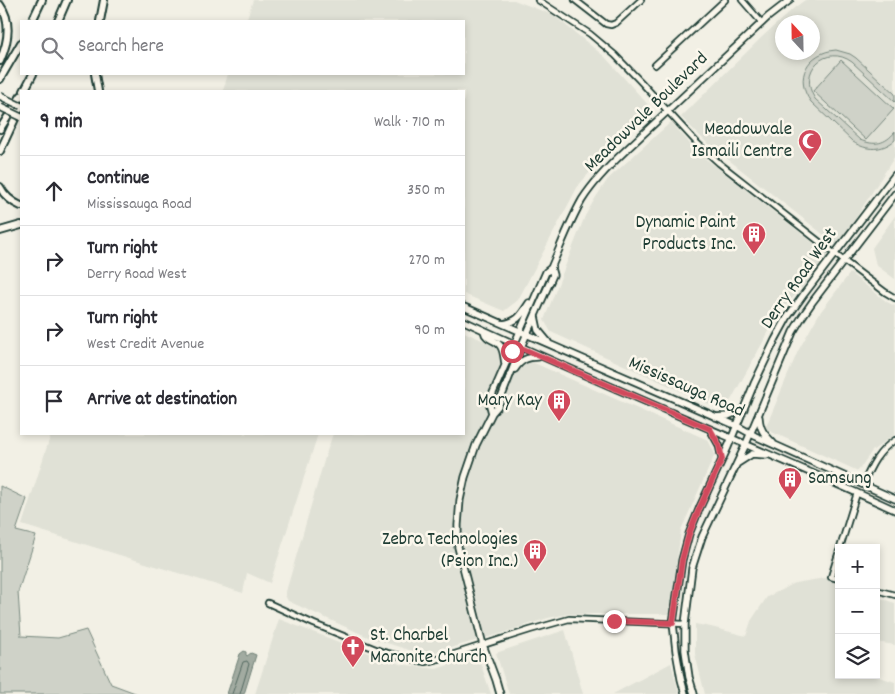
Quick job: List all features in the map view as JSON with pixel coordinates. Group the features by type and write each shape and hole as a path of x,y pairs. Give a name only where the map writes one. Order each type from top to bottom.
{"highway":[{"path":"32,20 42,0"},
{"path":"58,20 67,0"},
{"path":"100,20 104,0"},
{"path":"0,5 8,26 6,49 0,61"},
{"path":"0,79 20,45"},
{"path":"25,90 32,75"},
{"path":"95,75 98,90"},
{"path":"0,129 20,98"},
{"path":"0,151 20,108"},
{"path":"0,187 10,200 20,205"},
{"path":"0,230 20,226"}],"main road":[{"name":"Meadowvale Boulevard","path":"524,333 534,300 546,272 551,268 582,200 603,172 762,23 790,0"},
{"path":"0,96 20,106"},
{"path":"0,107 20,117"},
{"name":"Derry Road West","path":"686,694 681,679 673,623 682,560 689,534 754,384 783,326 804,294 895,175"},
{"name":"Derry Road West","path":"694,694 684,650 685,624 692,568 702,537 746,444 802,317 895,194"},
{"name":"Meadowvale Boulevard","path":"492,412 489,402 505,366 535,316 553,275 551,268"},
{"path":"503,324 517,319 529,303 534,300"},
{"name":"Mississauga Road","path":"465,307 736,426 895,499"},
{"path":"535,316 538,330 550,344"},
{"name":"Mississauga Road","path":"465,322 542,357 895,510"},
{"path":"484,331 486,336 501,347 505,366"},
{"name":"Meadowvale Boulevard","path":"500,694 483,645 458,548 458,525 460,500 465,477 476,445 492,412 498,406 510,374 517,346"},
{"path":"510,374 514,372 523,360 531,357 542,357"},
{"path":"714,417 728,416 744,409"},
{"path":"758,416 762,431 774,444"},
{"path":"710,429 719,445 722,459"},
{"path":"736,464 752,454 762,454 776,458"}],"street":[{"path":"538,0 590,34 615,55 718,163 844,261 895,298"},
{"path":"575,0 606,24 611,24 616,23 641,0"},
{"path":"655,65 725,0"},
{"path":"742,0 762,23"},
{"path":"863,484 876,457 895,440"},
{"path":"841,544 857,493"},
{"path":"835,564 831,577 835,578"},
{"path":"880,591 895,595"},
{"path":"268,603 383,652 425,662 569,619 685,624"}],"shaded area":[{"path":"253,0 514,0 553,15 605,57 651,108 651,112 603,157 578,186 518,300 504,311 465,294 465,90 223,90 228,75 465,75 465,20 246,20"},
{"path":"805,0 895,0 895,156 838,246 706,142 681,117 775,25 775,60 820,60 820,15 786,15"},
{"path":"836,50 856,58 895,94 895,102 852,62 842,57 833,56 824,58 812,70 810,89 815,99 860,140 879,143 895,132 895,140 890,144 880,148 858,145 811,102 803,84 806,68 812,60 820,60 820,55"},
{"path":"841,60 894,109 866,140 813,91"},
{"path":"671,122 697,152 830,256 779,313 731,400 720,409 551,332 544,320 585,216 596,197 608,179"},
{"path":"895,216 895,279 876,265 872,248"},
{"path":"850,273 887,302 895,306 895,434 872,451 858,471 765,429 798,351 819,314"},
{"path":"465,332 708,440 715,454 681,530 670,614 568,614 548,618 432,653 412,651 368,637 288,601 285,595 333,435 465,435"},
{"path":"51,435 318,435 270,583 247,573 243,593 22,525"},
{"path":"0,486 27,499 16,531 36,536 18,592 21,636 58,638 86,630 111,684 138,694 0,694"},
{"path":"831,577 835,579 835,679 880,679 880,677 895,682 895,694 705,694 695,654 695,624 746,636 751,621 767,597 795,583"},
{"path":"880,598 895,603 895,645 880,643"},
{"path":"279,619 400,664 436,669 478,656 491,694 255,694"},
{"path":"565,630 583,694 509,694 496,653"},
{"path":"671,663 679,694 613,694"}],"water":[{"path":"244,651 247,656 251,653 256,655 244,694 227,694 240,654"}],"place":[{"name":"Meadowvale Ismaili Centre","path":"810,162"},
{"name":"Dynamic Paint Products Inc.","path":"754,255"},
{"name":"Mary Kay","path":"559,422"},
{"name":"Samsung","path":"790,500"},
{"name":"Zebra Technologies (Psion Inc.)","path":"535,572"},
{"name":"St. Charbel Maronite Church","path":"353,668"}],"route":[{"path":"512,351 514,345 710,429 719,445 722,459 689,534 682,560 673,623 614,621"}]}
